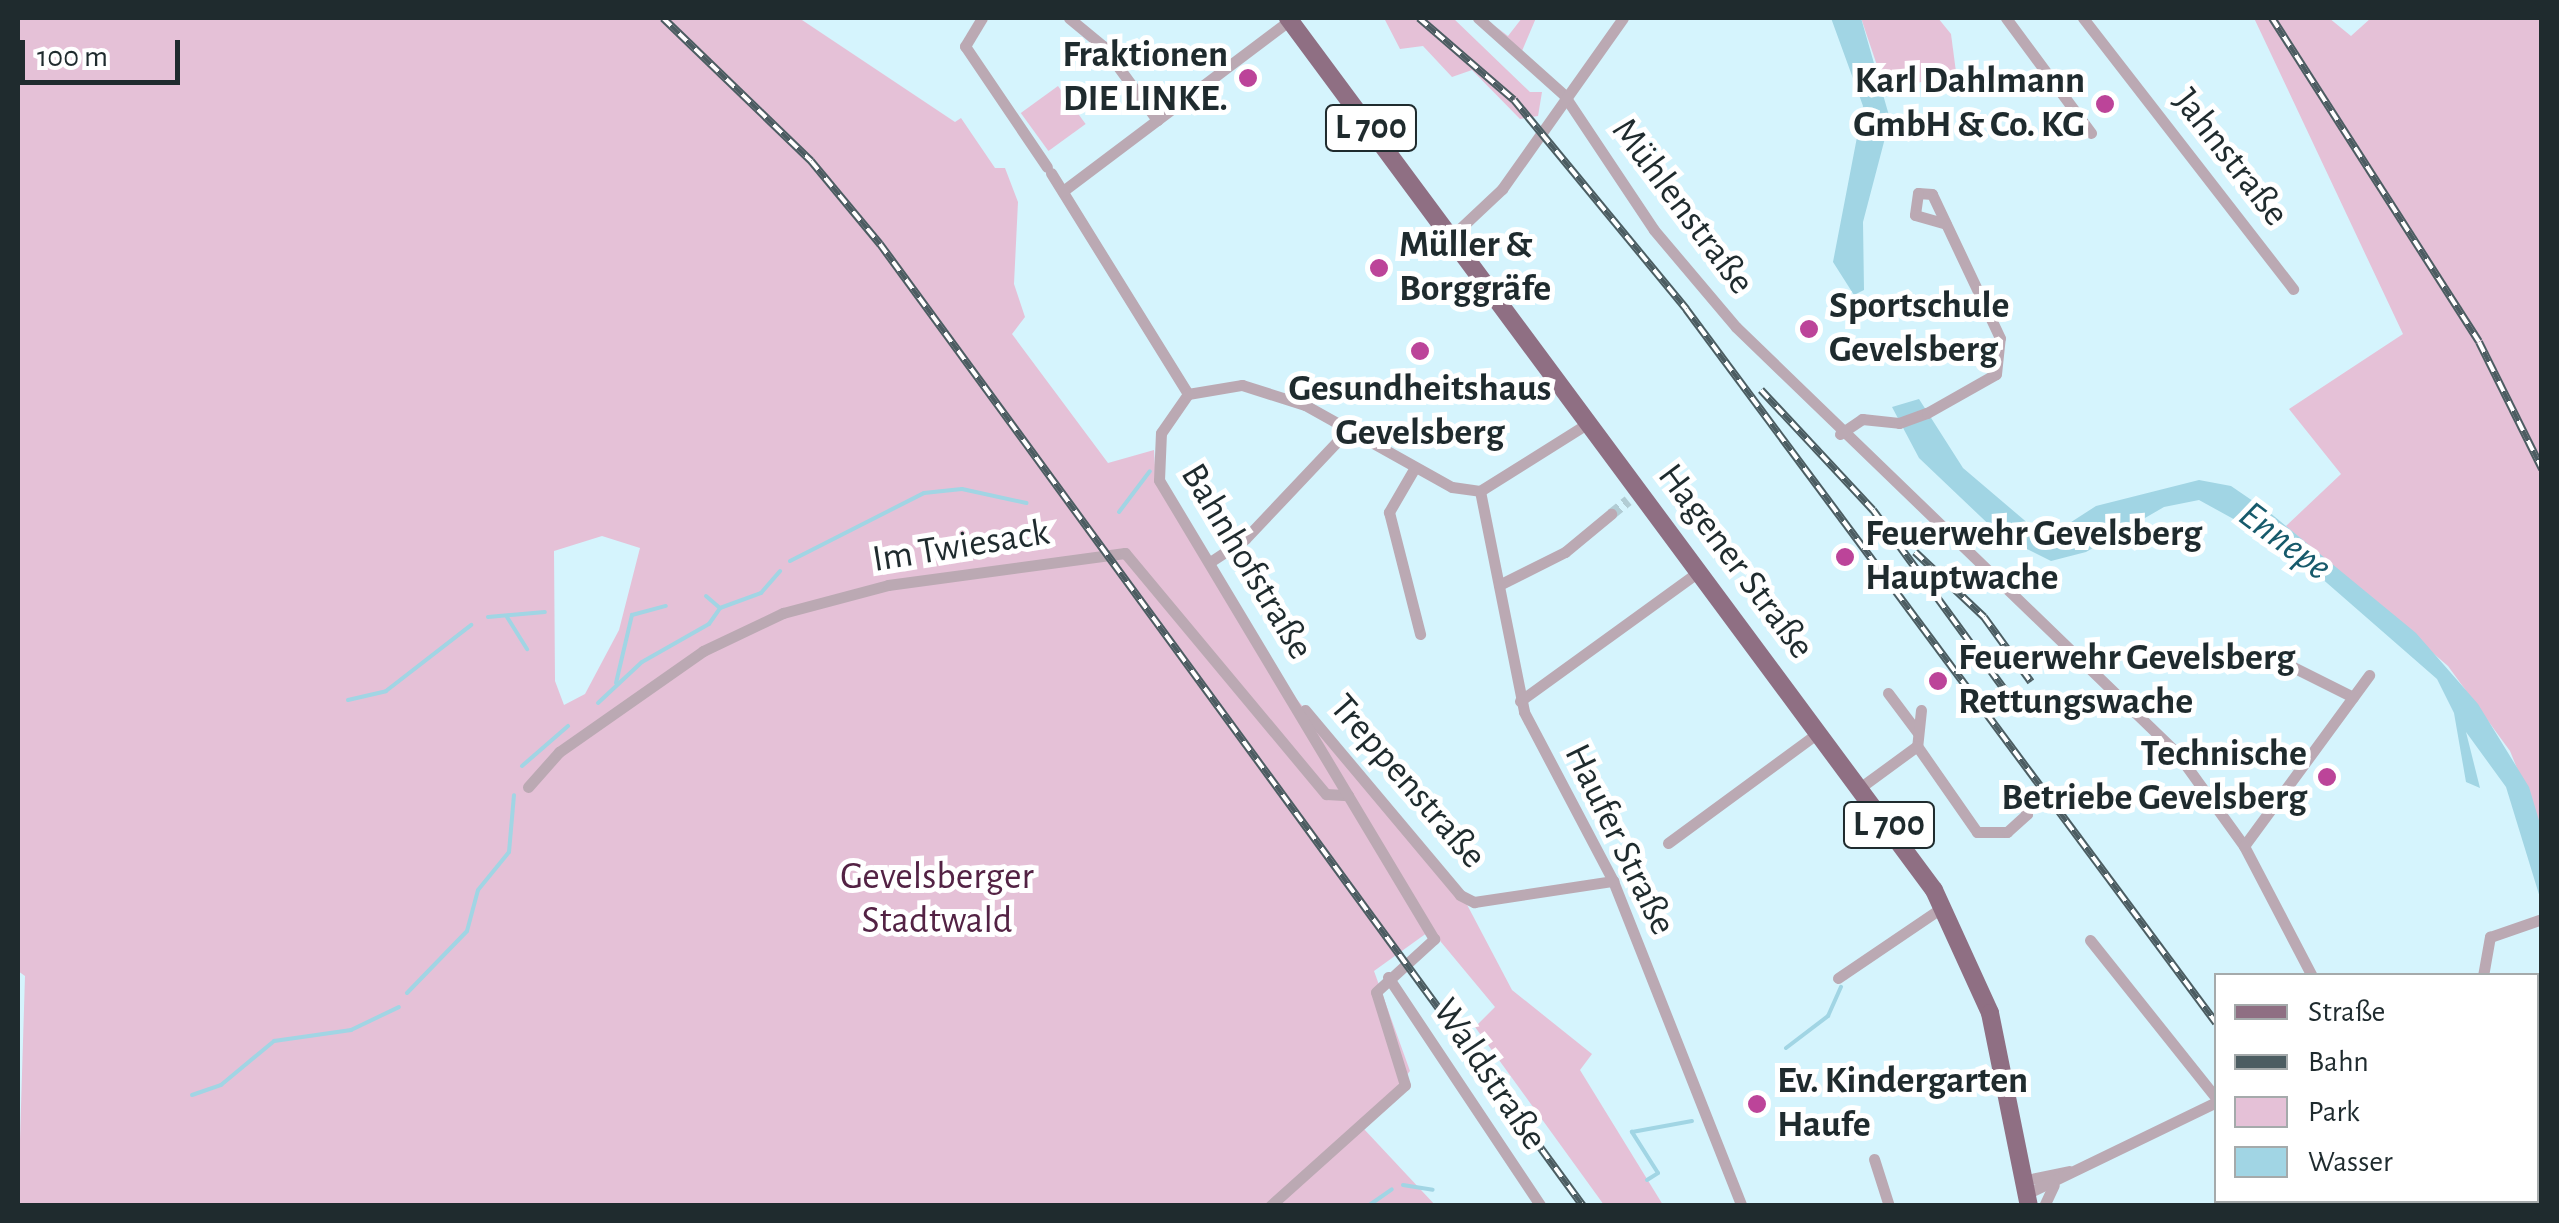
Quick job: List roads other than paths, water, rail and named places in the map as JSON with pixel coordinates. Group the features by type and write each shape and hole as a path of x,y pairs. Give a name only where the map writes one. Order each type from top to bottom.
{"main road":[{"name":"Hagener Straße","path":"1289,19 1590,422 1634,495 1701,570 1861,787 1944,908 1997,1037 2024,1197"}],"street":[{"path":"982,18 964,46 1064,191 1188,394 1220,384 1274,392 1349,429 1414,469 1480,491 1590,422"},
{"path":"1068,18 1102,46 1157,120"},
{"name":"Mühlenstraße","path":"1478,18 1564,94 1654,230 1840,434 2177,753 2244,846 2310,973"},
{"path":"1452,236 1502,189 1564,94 1623,18"},
{"path":"2006,18 2091,133"},
{"name":"Jahnstraße","path":"2084,18 2293,289"},
{"path":"1064,191 1289,19"},
{"path":"1840,434 1862,418 1889,421 1927,413 1990,383 2000,356 1946,224"},
{"name":"Bahnhofstraße","path":"1188,394 1161,433 1155,466 1434,939 1388,978"},
{"path":"1210,562 1245,540 1349,429"},
{"path":"1414,469 1389,512 1420,634"},
{"name":"Haufer Straße","path":"1480,491 1520,701 1613,881 1742,1206"},
{"path":"1499,585 1564,552 1611,514"},
{"name":"Im Twiesack","path":"528,787 559,752 702,651 783,613 888,585 1127,553 1326,794 1348,796"},
{"path":"1520,701 1701,570"},
{"path":"2285,664 2353,697"},
{"path":"2244,846 2369,675"},
{"name":"Treppenstraße","path":"1283,683 1460,895 1488,900 1613,881"},
{"path":"1888,692 1977,832 2007,832 2027,814 2022,794"},
{"path":"1861,787 1918,740 1921,710"},
{"path":"1668,843 1818,733"},
{"path":"1838,978 1944,908"},
{"path":"2484,973 2490,938 2542,919"},
{"path":"2090,940 2214,1097"},
{"path":"1270,1206 1406,1085 1376,992 1388,978"},
{"name":"Waldstraße","path":"1388,978 1541,1206"},
{"path":"2024,1197 2214,1101"},
{"path":"1874,1159 1889,1206"},
{"path":"2024,1197 2054,1185 2069,1171"},
{"path":"2044,1206 2054,1185"}],"water":[{"path":"1831,18 1861,18 1890,119 1863,222 1864,290 1854,295 1833,262 1863,106"},
{"name":"Ennepe","path":"1919,399 1963,468 2030,525 2065,526 2096,506 2199,480 2231,486 2269,512 2416,633 2478,704 2529,787 2541,827 2541,901 2506,787 2466,732 2480,788 2466,782 2454,713 2437,679 2288,549 2199,500 2164,507 2086,552 2051,561 2001,536 1919,458 1892,407"}],"waterway":[{"path":"1119,512 1150,471"},
{"path":"790,561 924,493 962,489 1026,503"},
{"path":"598,703 642,662 709,624 720,608 761,593 780,571"},
{"path":"706,596 720,608"},
{"path":"616,683 632,615 666,606"},
{"path":"488,617 545,612"},
{"path":"507,617 527,649"},
{"path":"348,700 386,691 471,625"},
{"path":"522,766 568,726"},
{"path":"407,993 467,931 478,890 509,852 514,795"},
{"path":"1786,1048 1828,1016 1841,987"},
{"path":"192,1095 221,1085 274,1041 351,1030 399,1007"},
{"path":"1647,1180 1658,1173 1632,1132 1692,1121"},
{"path":"1403,1185 1433,1190"},
{"path":"1368,1206 1392,1189"}],"tunnel":[{"path":"1611,514 1628,500"}],"railway":[{"path":"663,18 811,161 880,244 1583,1206"},
{"path":"1419,18 1514,100 1686,309 2214,1020"},
{"path":"2272,18 2479,342 2542,469"},
{"path":"1761,390 1873,510 2012,700"},
{"path":"1915,552 1984,617 2031,682"}],"place":[{"name":"Fraktionen DIE LINKE.","path":"1248,78"},
{"name":"Karl Dahlmann GmbH & Co. KG","path":"2105,104"},
{"name":"Müller & Borggräfe","path":"1379,268"},
{"name":"Sportschule Gevelsberg","path":"1809,329"},
{"name":"Gesundheitshaus Gevelsberg","path":"1420,351"},
{"name":"Feuerwehr Gevelsberg Hauptwache","path":"1845,557"},
{"name":"Feuerwehr Gevelsberg Rettungswache","path":"1938,681"},
{"name":"Technische Betriebe Gevelsberg","path":"2327,777"},
{"name":"Ev. Kindergarten Haufe","path":"1757,1104"}],"park label":[{"name":"Gevelsberger Stadtwald","path":"937,900"}]}
